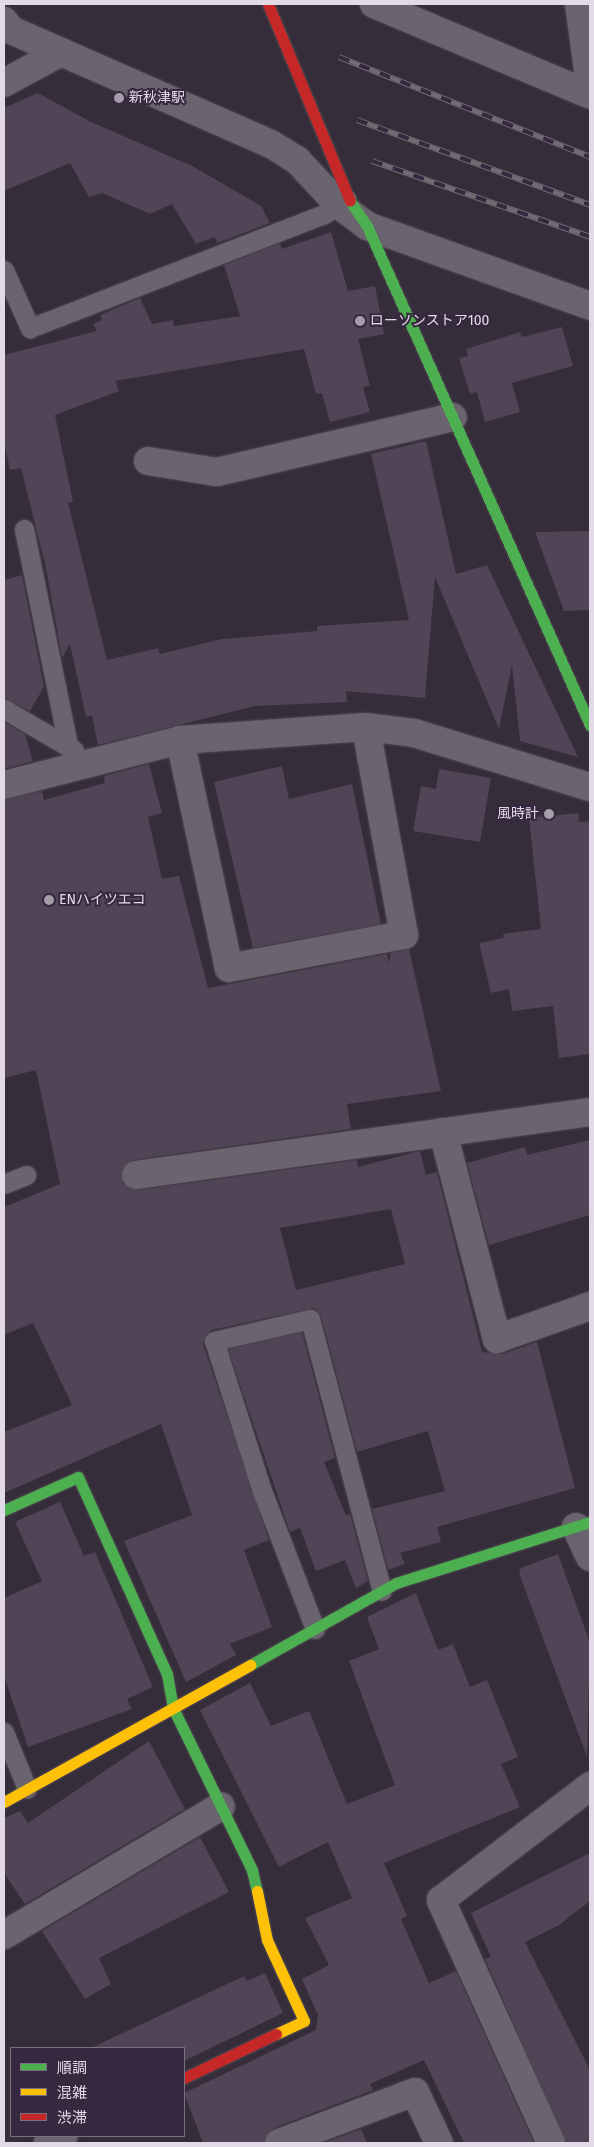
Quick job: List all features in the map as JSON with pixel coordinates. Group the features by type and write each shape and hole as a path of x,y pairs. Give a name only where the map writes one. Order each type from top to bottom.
{"street":[{"path":"268,4 343,201"},
{"path":"374,4 590,95"},
{"path":"583,15 590,84"},
{"path":"4,21 10,30 272,144 297,160 343,201 367,226 590,725"},
{"path":"4,83 61,52"},
{"path":"367,226 590,306"},
{"path":"148,461 216,472 453,417"},
{"path":"180,740 229,968 404,935 366,728"},
{"path":"4,784 180,740 366,728 414,733 590,787"},
{"path":"136,1175 590,1112"},
{"path":"443,1132 497,1339 590,1306"},
{"path":"4,1510 78,1477 167,1674 173,1708 252,1870 267,1940 304,2021 185,2078"},
{"path":"4,1802 382,1591 583,1524 590,1557"},
{"path":"552,2143 441,1900 590,1786"},
{"path":"4,1935 220,1806"},
{"path":"279,2143 415,2092 439,2143"},
{"path":"48,2143 61,2137"}],"lane":[{"path":"4,270 30,328 324,214 343,201"},
{"path":"24,529 68,746"},
{"path":"4,709 95,762"},
{"path":"4,1184 26,1175"},
{"path":"315,1629 262,1491 214,1340 310,1319 382,1591"},
{"path":"4,1732 27,1789"}],"building":[{"path":"38,93 89,121 192,166 261,206 270,223 217,243 215,237 196,244 172,204 150,214 102,193 89,197 70,163 4,191 4,108"},
{"path":"331,232 348,291 375,286 384,334 358,339 370,386 363,387 370,412 330,422 322,393 316,394 304,349 115,381 119,391 55,415 73,502 68,503 107,660 158,648 160,654 222,639 317,631 317,626 409,620 371,454 426,441 456,574 487,565 578,757 520,741 512,665 499,729 435,577 425,698 346,691 347,702 255,706 98,745 92,716 86,717 70,644 62,658 46,568 21,468 10,470 4,441 4,355 97,331 93,324 102,320 100,315 140,298 152,324 173,320 174,326 240,316 224,265 280,243 282,249"},
{"path":"562,327 573,366 512,383 520,412 485,422 477,392 470,394 459,358 468,356 466,349 520,332 522,337"},
{"path":"590,531 590,610 564,611 535,532"},
{"path":"22,575 44,687 30,711 4,698 4,580"},
{"path":"4,722 25,734 33,761 4,769"},
{"path":"149,764 162,813 148,817 162,879 179,876 208,988 387,954 389,963 391,953 409,949 441,1091 347,1104 351,1129 133,1160 122,1169 123,1184 138,1190 357,1160 358,1167 420,1151 426,1175 437,1172 482,1352 502,1354 537,1342 575,1488 437,1527 441,1542 400,1553 405,1564 388,1570 372,1509 445,1491 428,1431 357,1452 321,1316 314,1308 211,1330 203,1344 269,1540 244,1550 272,1627 230,1644 236,1655 186,1682 124,1541 192,1515 161,1424 4,1493 4,1432 72,1405 33,1323 4,1335 4,1207 60,1184 36,1070 4,1078 4,800 42,791 44,800 105,783 104,776","holes":["391,1209 405,1264 296,1290 280,1228"]},
{"path":"282,766 289,799 352,784 381,924 253,948 214,782"},
{"path":"439,769 491,778 480,842 413,831 421,786 436,789"},
{"path":"578,813 579,822 590,821 590,1054 559,1058 553,1006 512,1011 509,989 491,993 479,943 504,938 503,934 541,929 529,818"},
{"path":"590,1140 590,1215 489,1245 467,1163 525,1147 527,1155"},
{"path":"302,1332 335,1458 324,1462 346,1516 350,1514 368,1581 356,1588 345,1560 316,1571 300,1528 290,1532 228,1349"},
{"path":"60,1502 84,1556 95,1552 153,1687 127,1699 132,1709 28,1747 4,1676 4,1598 42,1581 15,1522"},
{"path":"558,1554 590,1643 587,1757 519,1573 521,1568"},
{"path":"416,1593 438,1650 453,1644 470,1687 487,1680 518,1757 501,1764 520,1807 384,1863 407,1916 401,1919 429,1983 456,1971 534,2143 464,2143 424,2060 370,2084 373,2090 274,2128 264,2143 203,2143 185,2096 185,2093 316,2030 318,2015 302,1979 329,1965 305,1918 352,1898 328,1842 279,1867 200,1710 250,1683 271,1726 309,1711 347,1804 395,1785 349,1661 379,1649 367,1617"},
{"path":"149,1741 185,1809 25,1904 4,1873 4,1818 20,1811 28,1823"},
{"path":"200,1837 229,1892 99,1958 111,1984 85,1999 42,1931"},
{"path":"590,1853 590,1901 559,1925 525,1942 590,2070 590,2143 566,2143 485,1959 491,1957 471,1913"},
{"path":"265,1973 283,2013 185,2061 185,2047 93,2047 244,1976 247,1981"},
{"path":"361,2129 367,2143 323,2143"}],"railway":[{"path":"339,57 590,157"},
{"path":"357,120 590,205"},
{"path":"372,161 590,237"}],"traffic: fast":[{"path":"350,201 367,226 590,725"},
{"path":"4,1510 78,1477 167,1674 173,1708 252,1870 257,1891"},
{"path":"250,1665 396,1583 590,1522"}],"traffic: slow":[{"path":"4,1802 250,1665"},
{"path":"257,1891 267,1940 304,2021 276,2034"}],"traffic: jam":[{"path":"268,4 350,201"},
{"path":"185,2078 276,2034"}],"place":[{"name":"新秋津駅","path":"119,98"},
{"name":"ローソンストア100","path":"360,321"},
{"name":"風時計","path":"549,814"},
{"name":"ENハイツエコ","path":"49,900"}]}
